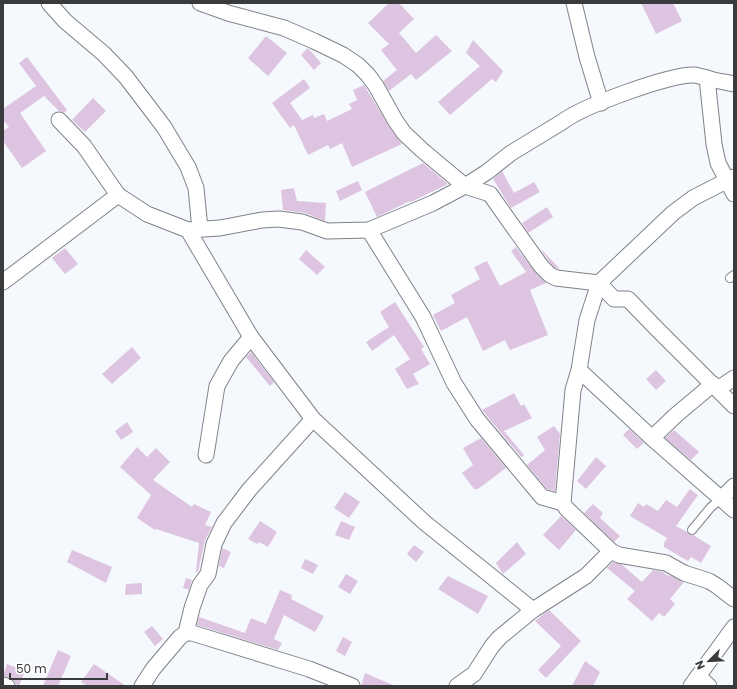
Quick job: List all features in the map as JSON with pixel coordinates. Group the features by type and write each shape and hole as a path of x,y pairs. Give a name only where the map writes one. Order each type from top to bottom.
{"street":[{"path":"49,3 65,21 104,54 126,77 164,127 188,167 196,188 194,229 251,337 313,419 424,522 533,610"},
{"path":"200,3 228,13 284,28 314,40 358,65 376,86 404,133 465,186 490,194 541,266 550,275 556,278 599,283 614,299 628,299 734,406"},
{"path":"574,3 587,57 601,103"},
{"path":"59,120 84,146 118,195 147,214 194,229 220,228 262,220 279,219 302,222 327,231 369,230 433,203 465,186 487,172 511,153 570,116 601,103 661,81 681,76 696,75 734,84"},
{"path":"707,78 714,144 718,163 730,178 734,194"},
{"path":"730,178 693,198 673,213 599,283 586,320 579,370 573,390 563,502 566,508 611,551 619,555 666,563 684,573 709,581 734,599"},
{"path":"4,279 118,195"},
{"path":"369,230 422,317 454,383 476,419 542,497 563,502"},
{"path":"206,455 217,386 231,361 251,337"},
{"path":"579,370 652,438 734,510"},
{"path":"652,438 676,414 715,387 734,378"},
{"path":"186,633 192,608 200,585 208,574 214,544 224,523 249,490 313,419"},
{"path":"721,499 734,486"},
{"path":"457,686 474,674 496,642 533,610 586,576 611,551"},
{"path":"699,683 734,628"},
{"path":"142,686 153,669 180,637 186,633 192,633 309,669 352,686"},
{"path":"3,685 7,686"}],"lane":[{"path":"692,530 711,507 721,499"}],"building":[{"path":"389,3 399,3 414,19 399,33 416,53 436,35 452,51 416,80 411,74 389,91 383,81 397,70 381,50 389,44 368,23"},
{"path":"641,3 673,3 682,21 656,34"},
{"path":"266,36 287,53 268,76 248,58"},
{"path":"473,40 503,71 496,82 492,79 450,115 438,102 480,66 466,53"},
{"path":"308,48 321,63 314,70 301,55"},
{"path":"27,57 67,110 64,113 59,111 44,96 20,113 46,151 22,168 3,141 3,131 9,127 3,120 3,109 36,86 19,63"},
{"path":"304,79 310,88 290,103 302,120 313,115 314,118 324,114 327,121 352,109 349,104 357,100 353,90 364,85 388,125 402,144 352,167 342,143 330,149 328,145 308,155 294,125 290,128 272,103"},
{"path":"93,98 106,111 85,132 72,120"},
{"path":"423,163 448,184 377,217 365,192"},
{"path":"502,171 514,193 534,182 540,192 511,208 493,179"},
{"path":"358,181 362,190 340,201 336,191"},
{"path":"294,188 297,201 326,203 325,221 305,213 283,210 281,190"},
{"path":"547,207 553,217 528,233 522,223"},
{"path":"516,247 534,271 546,283 530,290 548,335 510,350 505,340 483,351 467,317 441,331 433,315 455,303 451,295 480,279 474,267 487,261 500,286 526,272 511,251"},
{"path":"65,248 78,264 65,274 52,258"},
{"path":"306,250 325,267 317,275 299,259"},
{"path":"542,250 560,269 555,268"},
{"path":"395,302 424,347 421,349 430,364 413,374 419,384 407,389 395,369 410,359 394,335 372,351 366,342 389,327 380,312"},
{"path":"132,347 141,358 112,384 102,374"},
{"path":"251,352 274,382 270,386 246,357"},
{"path":"656,370 666,381 656,390 646,379"},
{"path":"514,393 521,406 524,404 532,418 504,431 524,455 521,457 482,410"},
{"path":"127,422 133,432 121,440 115,431"},
{"path":"554,426 560,434 555,491 547,489 527,465 545,450 537,437"},
{"path":"629,429 644,443 637,449 623,435"},
{"path":"674,430 699,452 691,460 665,438"},
{"path":"481,438 506,468 478,489 474,489 462,473 473,465 463,448"},
{"path":"137,447 147,457 156,448 170,462 153,480 192,507 194,504 211,512 205,525 212,527 205,540 198,572 196,572 199,543 156,529 155,530 137,518 151,495 120,467"},
{"path":"596,457 606,466 586,489 577,481"},
{"path":"690,489 698,495 676,526 711,546 701,563 691,557 688,561 664,547 664,543 667,538 630,516 638,503 644,507 646,504 658,511 666,500 677,507"},
{"path":"345,492 360,502 349,518 334,508"},
{"path":"593,504 603,513 600,518 620,536 614,542 584,513"},
{"path":"561,516 576,530 559,550 543,535"},
{"path":"260,521 277,532 268,547 259,542 257,544 248,539"},
{"path":"341,521 355,527 349,540 335,535"},
{"path":"517,542 526,554 503,574 496,563"},
{"path":"414,545 424,552 416,562 407,554"},
{"path":"222,548 231,552 224,568 219,566"},
{"path":"72,550 112,567 106,583 67,562"},
{"path":"305,559 318,565 313,574 301,568"},
{"path":"613,562 621,564 642,582 653,570 663,572 668,576 669,575 684,582 670,599 675,604 664,617 659,613 652,621 627,599 635,591 607,568"},
{"path":"346,574 358,581 350,594 338,587"},
{"path":"448,576 488,596 478,614 438,589"},
{"path":"186,578 192,580 189,590 183,588"},
{"path":"142,583 142,594 125,595 126,584"},
{"path":"280,590 292,595 291,599 324,616 315,632 284,615 274,639 282,643 278,650 197,625 199,617 245,633 251,618 266,624"},
{"path":"549,610 581,641 546,678 538,670 561,646 535,621"},
{"path":"152,626 163,639 155,646 144,632"},
{"path":"343,637 352,642 345,656 336,651"},
{"path":"58,650 71,656 58,686 43,686"},
{"path":"585,661 600,672 593,686 572,686"},
{"path":"7,664 25,671 19,686 13,679 3,676"},
{"path":"94,664 126,686 88,686 81,682"},
{"path":"365,673 395,686 361,686"}]}
